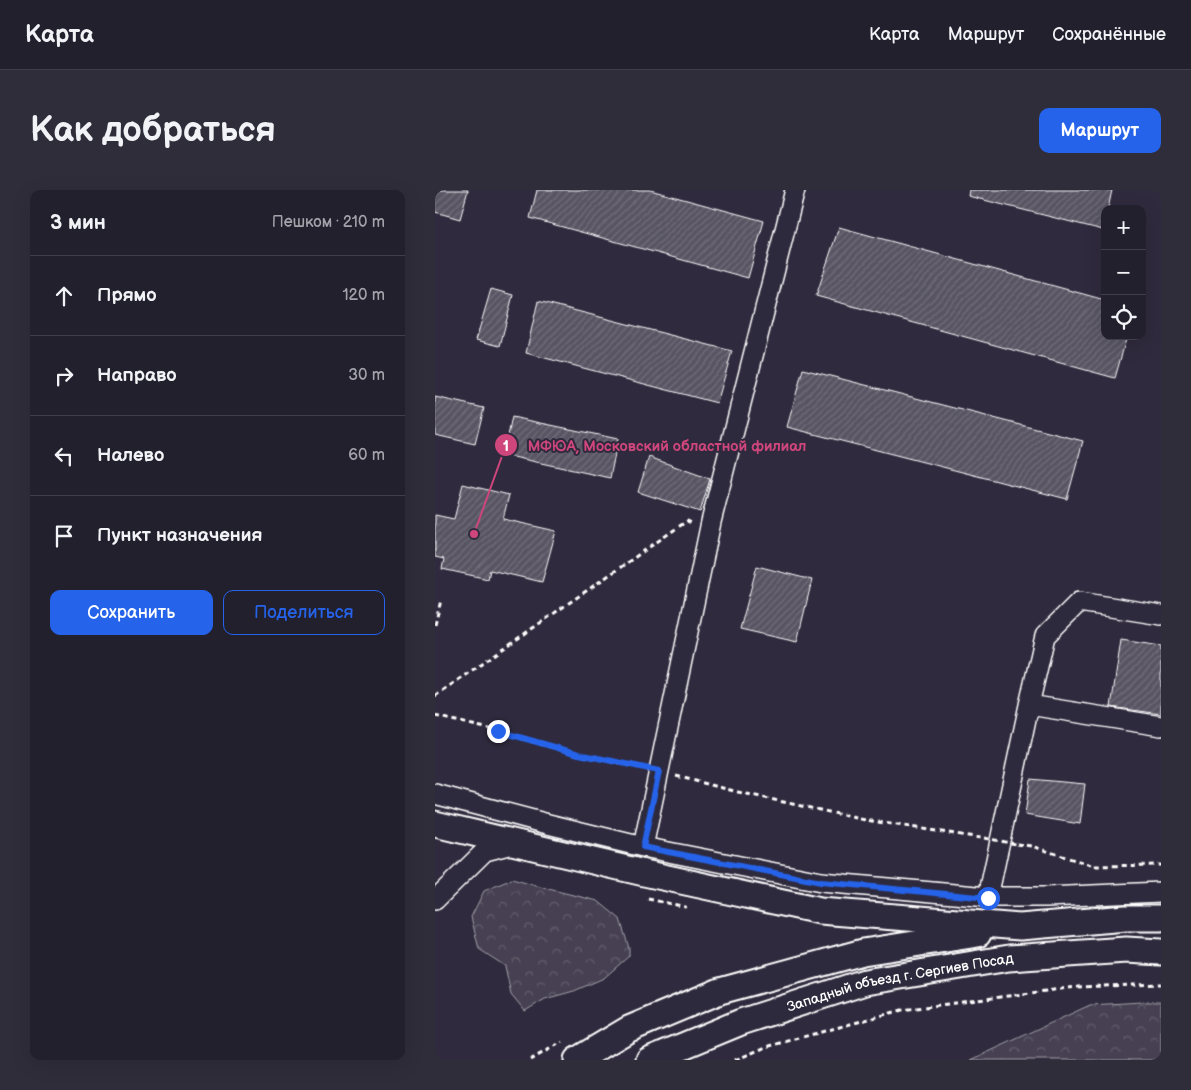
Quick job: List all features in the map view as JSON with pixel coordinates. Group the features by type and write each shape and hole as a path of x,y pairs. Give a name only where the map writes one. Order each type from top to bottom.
{"main road":[{"path":"435,824 644,873 820,911 1020,927"},
{"path":"577,1060 629,1029 720,991 863,952 1020,927 1126,918 1161,918"},
{"name":"Западный объезд г. Сергиев Посад","path":"649,1060 741,1022 865,982 1009,958 1126,950 1161,952"}],"street":[{"path":"643,847 710,527 795,190"},
{"path":"988,898 1045,636 1079,602 1161,614"},
{"path":"1029,705 1161,726"},
{"path":"435,794 643,847 821,882 988,898 1161,892"},
{"path":"435,900 485,850 514,843"}],"path":[{"path":"435,696 687,522 710,527"},
{"path":"435,625 441,600"},
{"path":"435,716 498,731 579,754 865,820 1031,846 1094,866 1161,866"},
{"path":"735,1060 766,1047 902,1010 1076,987 1161,984"}],"green space":[{"path":"512,879 598,901 620,919 629,948 629,956 604,978 574,991 545,999 525,1011 511,994 505,966 479,949 471,917 484,891"},
{"path":"1161,1002 1161,1060 971,1060 1090,1005"}],"building":[{"path":"435,190 468,190 460,219 435,212"},
{"path":"537,190 650,190 764,221 748,278 530,218"},
{"path":"969,190 1112,190 1109,205 1101,205 1101,229 968,196"},
{"path":"839,227 1101,299 1101,340 1126,340 1115,378 816,296"},
{"path":"491,289 513,295 500,346 476,340"},
{"path":"538,301 732,351 717,403 526,353"},
{"path":"803,369 1083,441 1067,499 787,427"},
{"path":"435,397 484,408 475,444 435,435"},
{"path":"512,417 618,439 610,478 504,455"},
{"path":"649,457 710,479 700,512 638,492"},
{"path":"463,484 509,495 503,519 556,531 542,582 490,570 488,579 442,569 444,559 435,557 435,515 454,519"},
{"path":"757,566 812,580 797,642 740,629"},
{"path":"1121,640 1161,646 1161,714 1111,707"},
{"path":"1030,779 1085,784 1080,824 1025,815"}],"place":[{"name":"МФЮА, Московский областной филиал","path":"474,534"}],"route":[{"path":"498,731 579,754 659,771 643,847 821,882 988,898"}]}
